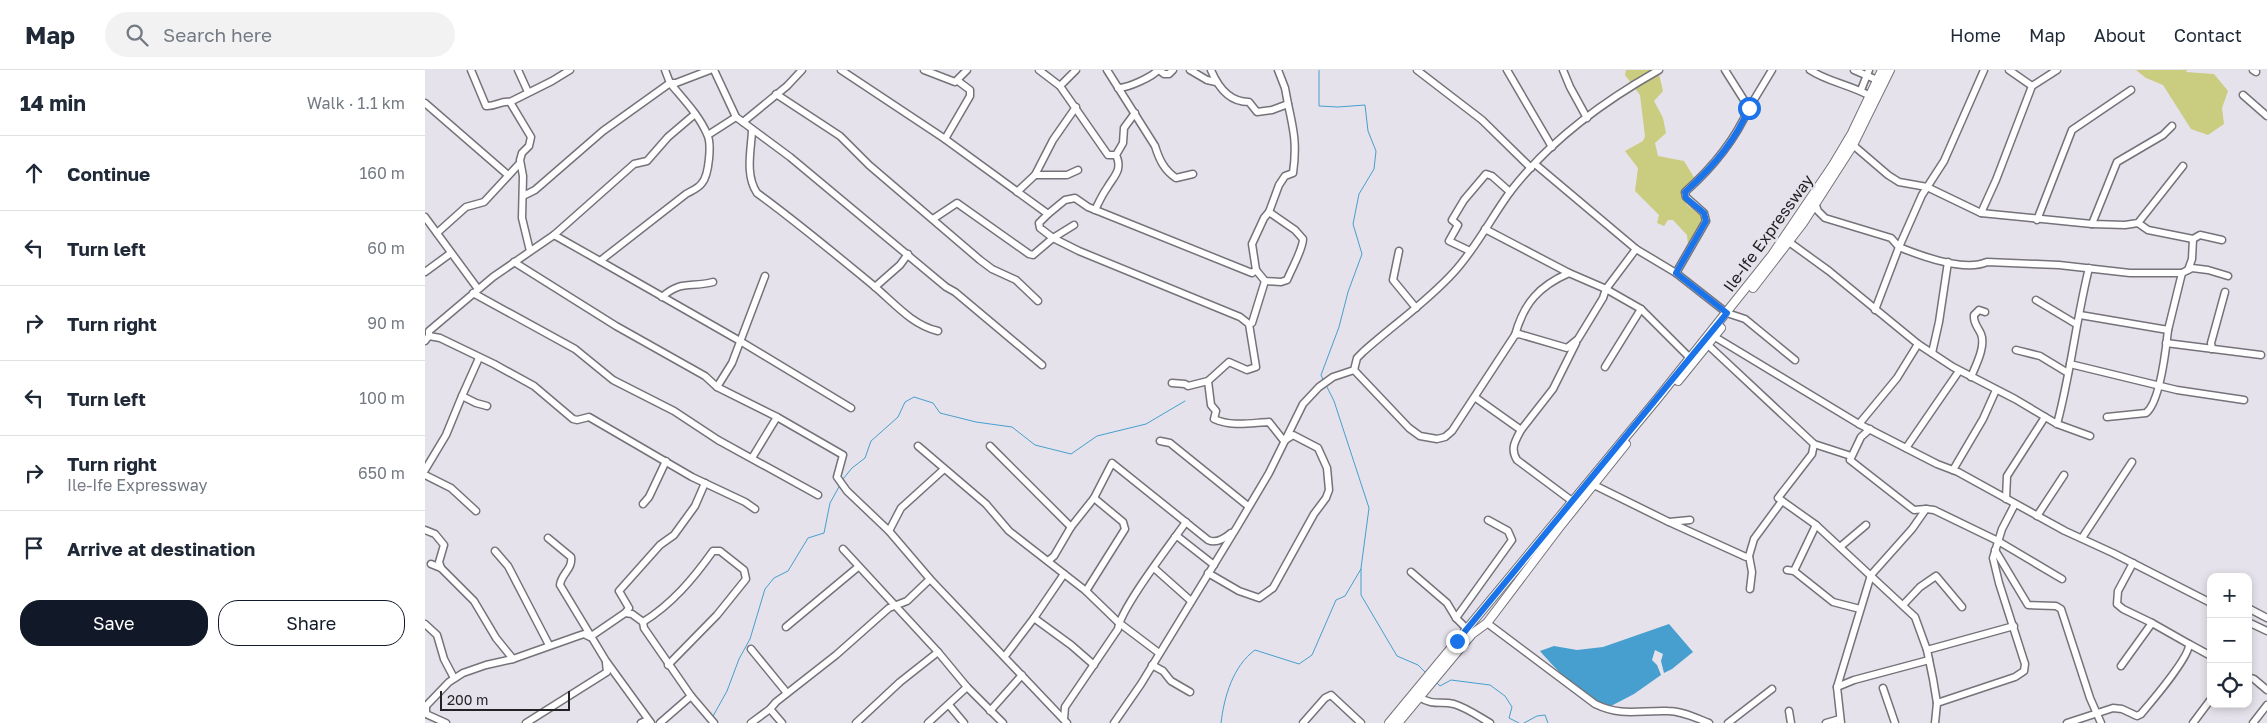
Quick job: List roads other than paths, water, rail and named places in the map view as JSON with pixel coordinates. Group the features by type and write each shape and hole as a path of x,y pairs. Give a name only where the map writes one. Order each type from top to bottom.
{"main road":[{"name":"Ile-Ife Expressway","path":"1469,631 1487,623 1570,507 1690,358 1789,242 1852,133 1882,70"},
{"name":"Ile-Ife Expressway","path":"1570,507 1594,485 1715,337 1729,314 1773,255 1804,214 1815,203 1853,145 1890,70"},
{"name":"Ile-Ife Expressway","path":"1389,723 1431,678 1556,526"},
{"name":"Ile-Ife Expressway","path":"1398,723 1419,697 1431,678"}],"street":[{"path":"471,70 486,106 510,102 553,81 570,70"},
{"path":"518,70 528,92"},
{"path":"600,261 702,183 709,157 708,135 695,114 671,83 665,70"},
{"path":"523,196 535,190 603,132 671,83 691,79 712,70 735,118 789,157 1042,365"},
{"path":"743,122 787,86 802,70"},
{"path":"841,70 945,139 1048,214"},
{"path":"924,70 952,81 958,81 970,90 970,96 945,139"},
{"path":"958,81 967,70"},
{"path":"1039,70 1060,86 1076,106 1104,151 1108,155 1116,155"},
{"path":"1060,86 1076,70"},
{"path":"1107,70 1135,113 1168,173 1176,178 1193,174"},
{"path":"1118,88 1126,88 1159,70 1163,74 1169,74 1173,70"},
{"path":"1190,70 1207,80 1216,82"},
{"path":"1211,70 1223,92 1242,102 1249,102 1257,112 1272,110 1288,104"},
{"path":"1269,212 1295,230 1303,239 1303,247 1296,257 1287,280 1281,282 1265,281 1256,270 1252,244 1264,218 1269,212 1282,181 1285,176 1293,173 1297,148 1285,88 1278,70"},
{"path":"1417,70 1482,120 1533,166 1636,249 1676,273 1729,314 1745,319 1795,360"},
{"path":"1507,70 1551,147"},
{"path":"1563,70 1587,118"},
{"path":"1114,723 1159,654 1269,473 1303,404 1319,387 1329,380 1353,370 1357,358 1363,352 1439,287 1470,251 1510,192 1551,147 1615,97 1659,70"},
{"path":"1725,70 1749,108"},
{"path":"1676,273 1706,221 1704,213 1686,198 1685,192 1705,173 1741,126 1749,108 1772,70"},
{"path":"1810,70 1820,77 1861,90 1870,96"},
{"path":"1854,70 1868,72 1877,80"},
{"path":"1875,310 1915,207 1944,160 1984,70"},
{"path":"2009,70 2032,86"},
{"path":"1981,213 1997,180 2032,86 2057,70"},
{"path":"1861,90 1868,72"},
{"path":"2037,220 2072,130 2131,90"},
{"path":"776,94 840,136 869,165 980,260 992,269 1016,280 1038,302"},
{"path":"2243,95 2267,116"},
{"path":"510,102 531,138 529,146 520,157 523,196 522,218 530,251"},
{"path":"425,103 509,175"},
{"path":"1017,192 1035,174 1053,140 1076,106"},
{"path":"1095,210 1101,196 1118,174 1116,155 1123,143 1124,128 1135,113"},
{"path":"427,334 476,291 514,262 555,235 634,164 651,158 668,137 695,114"},
{"path":"708,135 735,118"},
{"path":"2092,224 2117,162 2163,135 2173,126"},
{"path":"752,131 750,176 752,185 757,193 917,323 925,328 939,331"},
{"path":"1853,145 1899,182 1927,187 1981,213 2092,224 2125,225 2138,223 2183,166"},
{"path":"437,233 467,207 484,202 520,163"},
{"path":"1035,174 1067,175 1078,170"},
{"path":"1470,251 1460,248 1449,241 1458,225 1453,220 1464,200 1486,174 1492,176 1510,192"},
{"path":"1172,382 1187,386 1208,381 1229,362 1247,370 1256,367 1249,324 1240,317 1079,252 1053,238 1040,228 1039,223 1048,214 1071,198 1075,198 1095,210 1251,272 1256,270"},
{"path":"933,219 957,203 993,230 1033,255 1053,238 1074,225"},
{"path":"1815,203 1825,218 1891,238 1899,247 1948,262 1979,265 1987,262 2051,264 2129,273 2185,272 2192,268 2208,270 2227,276"},
{"path":"425,217 476,291 575,349 613,380 674,411 718,440 817,495"},
{"path":"2138,223 2148,230 2193,239 2200,235 2222,240"},
{"path":"1485,229 1569,273 1606,289 1641,309 1690,358"},
{"path":"555,235 740,341 851,408"},
{"path":"2107,417 2146,413 2151,409 2158,386 2168,330 2185,272 2192,259 2193,239"},
{"path":"1789,242 1829,271 1918,344 1959,371 2057,424 2090,436"},
{"path":"1570,507 1517,460 1513,453 1513,447 1521,430 1553,389 1577,339 1603,298 1606,289 1636,249"},
{"path":"1399,251 1393,280 1415,308"},
{"path":"425,272 451,253"},
{"path":"875,287 900,265 908,254"},
{"path":"514,262 616,326 705,376 717,387 777,416 843,455 838,478 843,485 1065,721"},
{"path":"1932,353 1939,322 1948,262"},
{"path":"2057,424 2089,268"},
{"path":"1353,370 1409,428 1420,436 1427,438 1445,437 1452,431 1476,398 1515,335 1527,307 1549,282 1569,273"},
{"path":"717,387 727,374 765,276"},
{"path":"1249,324 1252,323 1265,281"},
{"path":"661,297 677,286 693,286 713,282"},
{"path":"2212,349 2211,343 2225,292"},
{"path":"2036,300 2076,324"},
{"path":"1605,366 1641,309"},
{"path":"1971,377 1980,352 1982,335 1973,319 1979,310 1985,312"},
{"path":"2080,315 2168,330"},
{"path":"427,334 440,338 533,386 573,419 589,417 755,509"},
{"path":"1515,335 1519,334 1567,348 1577,339"},
{"path":"1715,337 1859,424 1953,470 2037,516 2207,601"},
{"path":"2167,343 2261,355"},
{"path":"1859,424 1897,378 1918,344"},
{"path":"1708,345 1814,444 1851,456"},
{"path":"2016,350 2040,356 2068,373"},
{"path":"425,470 446,435 479,358"},
{"path":"2070,364 2158,386 2244,400"},
{"path":"1906,448 1959,371"},
{"path":"1208,381 1211,405 1216,410 1214,419 1240,424 1269,422 1284,440"},
{"path":"1953,470 1983,419 1996,390"},
{"path":"462,396 487,406"},
{"path":"1476,398 1521,430"},
{"path":"752,458 777,416"},
{"path":"2006,499 2007,476 2045,417"},
{"path":"1870,429 1861,437 1851,456 1850,460 1853,463 1914,510 1934,510 1998,541 2063,579"},
{"path":"1208,573 1239,591 1259,598 1265,595 1273,588 1314,514 1326,498 1329,490 1327,468 1318,448 1293,435 1284,440"},
{"path":"1160,441 1170,444 1248,506"},
{"path":"1814,444 1812,454 1778,496 1840,547 1903,605 1918,622 1927,650 1937,703 1935,723"},
{"path":"918,446 943,470 986,504 1009,531 1086,591 1118,622 1159,654"},
{"path":"990,446 1071,527"},
{"path":"643,504 649,497 666,461"},
{"path":"2082,538 2132,462"},
{"path":"1048,561 1054,556 1071,527 1094,498 1112,463 1211,541 1225,539 1237,527"},
{"path":"889,532 901,508 943,470"},
{"path":"425,475 451,488 476,511"},
{"path":"2037,516 2064,475"},
{"path":"705,483 695,506 673,535 660,546 619,590 628,612 643,622 644,628 668,665 713,722"},
{"path":"1594,485 1738,554 1749,556"},
{"path":"1086,591 1125,529 1123,522 1094,498"},
{"path":"1750,589 1751,572 1749,556 1754,539 1782,501"},
{"path":"1937,703 2021,674 2024,671 2025,664 1994,566 1995,550 2002,529 2015,504"},
{"path":"1826,723 1841,721 1837,687 1871,575 1912,529 1926,509"},
{"path":"1456,618 1512,540 1508,532 1488,520"},
{"path":"1669,522 1690,520"},
{"path":"1065,721 1065,707 1118,629 1118,622 1186,522"},
{"path":"1815,525 1791,570 1833,602 1860,609"},
{"path":"1840,547 1866,526"},
{"path":"425,530 441,539 444,545 439,562 441,568 474,601 496,638 513,659"},
{"path":"1175,537 1177,536 1214,564"},
{"path":"549,538 571,557 570,566 560,584 606,662 650,721 641,723"},
{"path":"843,549 938,652 967,687 1003,723"},
{"path":"495,550 507,566 549,645"},
{"path":"1995,550 2028,605 2056,606 2061,609 2101,723"},
{"path":"643,622 678,594 713,551 723,552 744,570 746,578 732,598 668,665"},
{"path":"428,566 440,557"},
{"path":"2133,563 2118,591 2117,604 2207,654"},
{"path":"428,566 441,568"},
{"path":"787,627 858,567"},
{"path":"1154,568 1191,601"},
{"path":"1411,572 1447,603 1456,618 1469,631"},
{"path":"1005,656 1035,618 1064,574"},
{"path":"1903,605 1920,587 1936,576 1962,607"},
{"path":"751,723 836,655 889,608 907,601 930,579"},
{"path":"2252,610 2267,619 2265,630 2252,624"},
{"path":"590,637 628,612"},
{"path":"1035,618 1094,665"},
{"path":"1487,623 1595,704 1606,710 1628,713 1669,711 1709,723"},
{"path":"2121,666 2152,623"},
{"path":"425,624 437,635 454,678"},
{"path":"1927,650 2014,626"},
{"path":"446,723 426,714 426,706 454,678 487,665 513,659 584,634 590,637"},
{"path":"2067,723 2117,707 2137,716 2141,714 2179,666 2189,649 2189,644"},
{"path":"751,649 787,693"},
{"path":"856,723 900,682 938,652"},
{"path":"1837,687 1854,680 1929,660"},
{"path":"526,723 607,672 606,662"},
{"path":"1152,665 1190,692"},
{"path":"990,711 1022,675"},
{"path":"2252,678 2267,690"},
{"path":"928,723 967,687"},
{"path":"1883,688 1895,723"},
{"path":"1728,723 1772,689"},
{"path":"1303,723 1325,698 1331,695 1361,723"},
{"path":"660,723 691,696"},
{"path":"1419,697 1428,703 1447,703 1459,706 1490,723"},
{"path":"2193,723 2207,704"},
{"path":"2253,723 2267,704"},
{"path":"949,705 964,723"},
{"path":"770,709 782,723"},
{"path":"1789,711 1791,723"}],"water":[{"path":"1669,624 1693,652 1664,673 1661,661 1663,654 1655,650 1652,660 1657,665 1661,675 1634,694 1611,706 1590,697 1563,676 1540,651 1554,646 1577,650 1603,647"}],"waterway":[{"path":"1319,70 1319,106 1365,105 1368,131 1376,151 1374,169 1359,194 1353,224 1362,254 1348,292 1339,327 1321,375 1324,382"},
{"path":"1326,385 1334,401 1369,508 1361,568 1361,595 1397,656 1418,665 1426,673"},
{"path":"843,479 852,468 865,458 871,441 898,417 905,402 914,397 933,403 940,413 976,422 1012,427 1035,445 1071,454 1097,436 1146,424 1185,401"},
{"path":"712,718 727,691 739,659 750,639 765,589 774,578 788,571 808,538 824,533 830,503 840,485"},
{"path":"1221,723 1227,693 1235,673 1247,657 1255,650 1299,664 1312,655 1336,600 1345,596 1361,569"},
{"path":"1437,683 1440,686 1451,680 1490,685 1505,696 1512,707 1509,718 1519,723"},
{"path":"1524,723 1537,716 1545,715 1548,723"}]}
